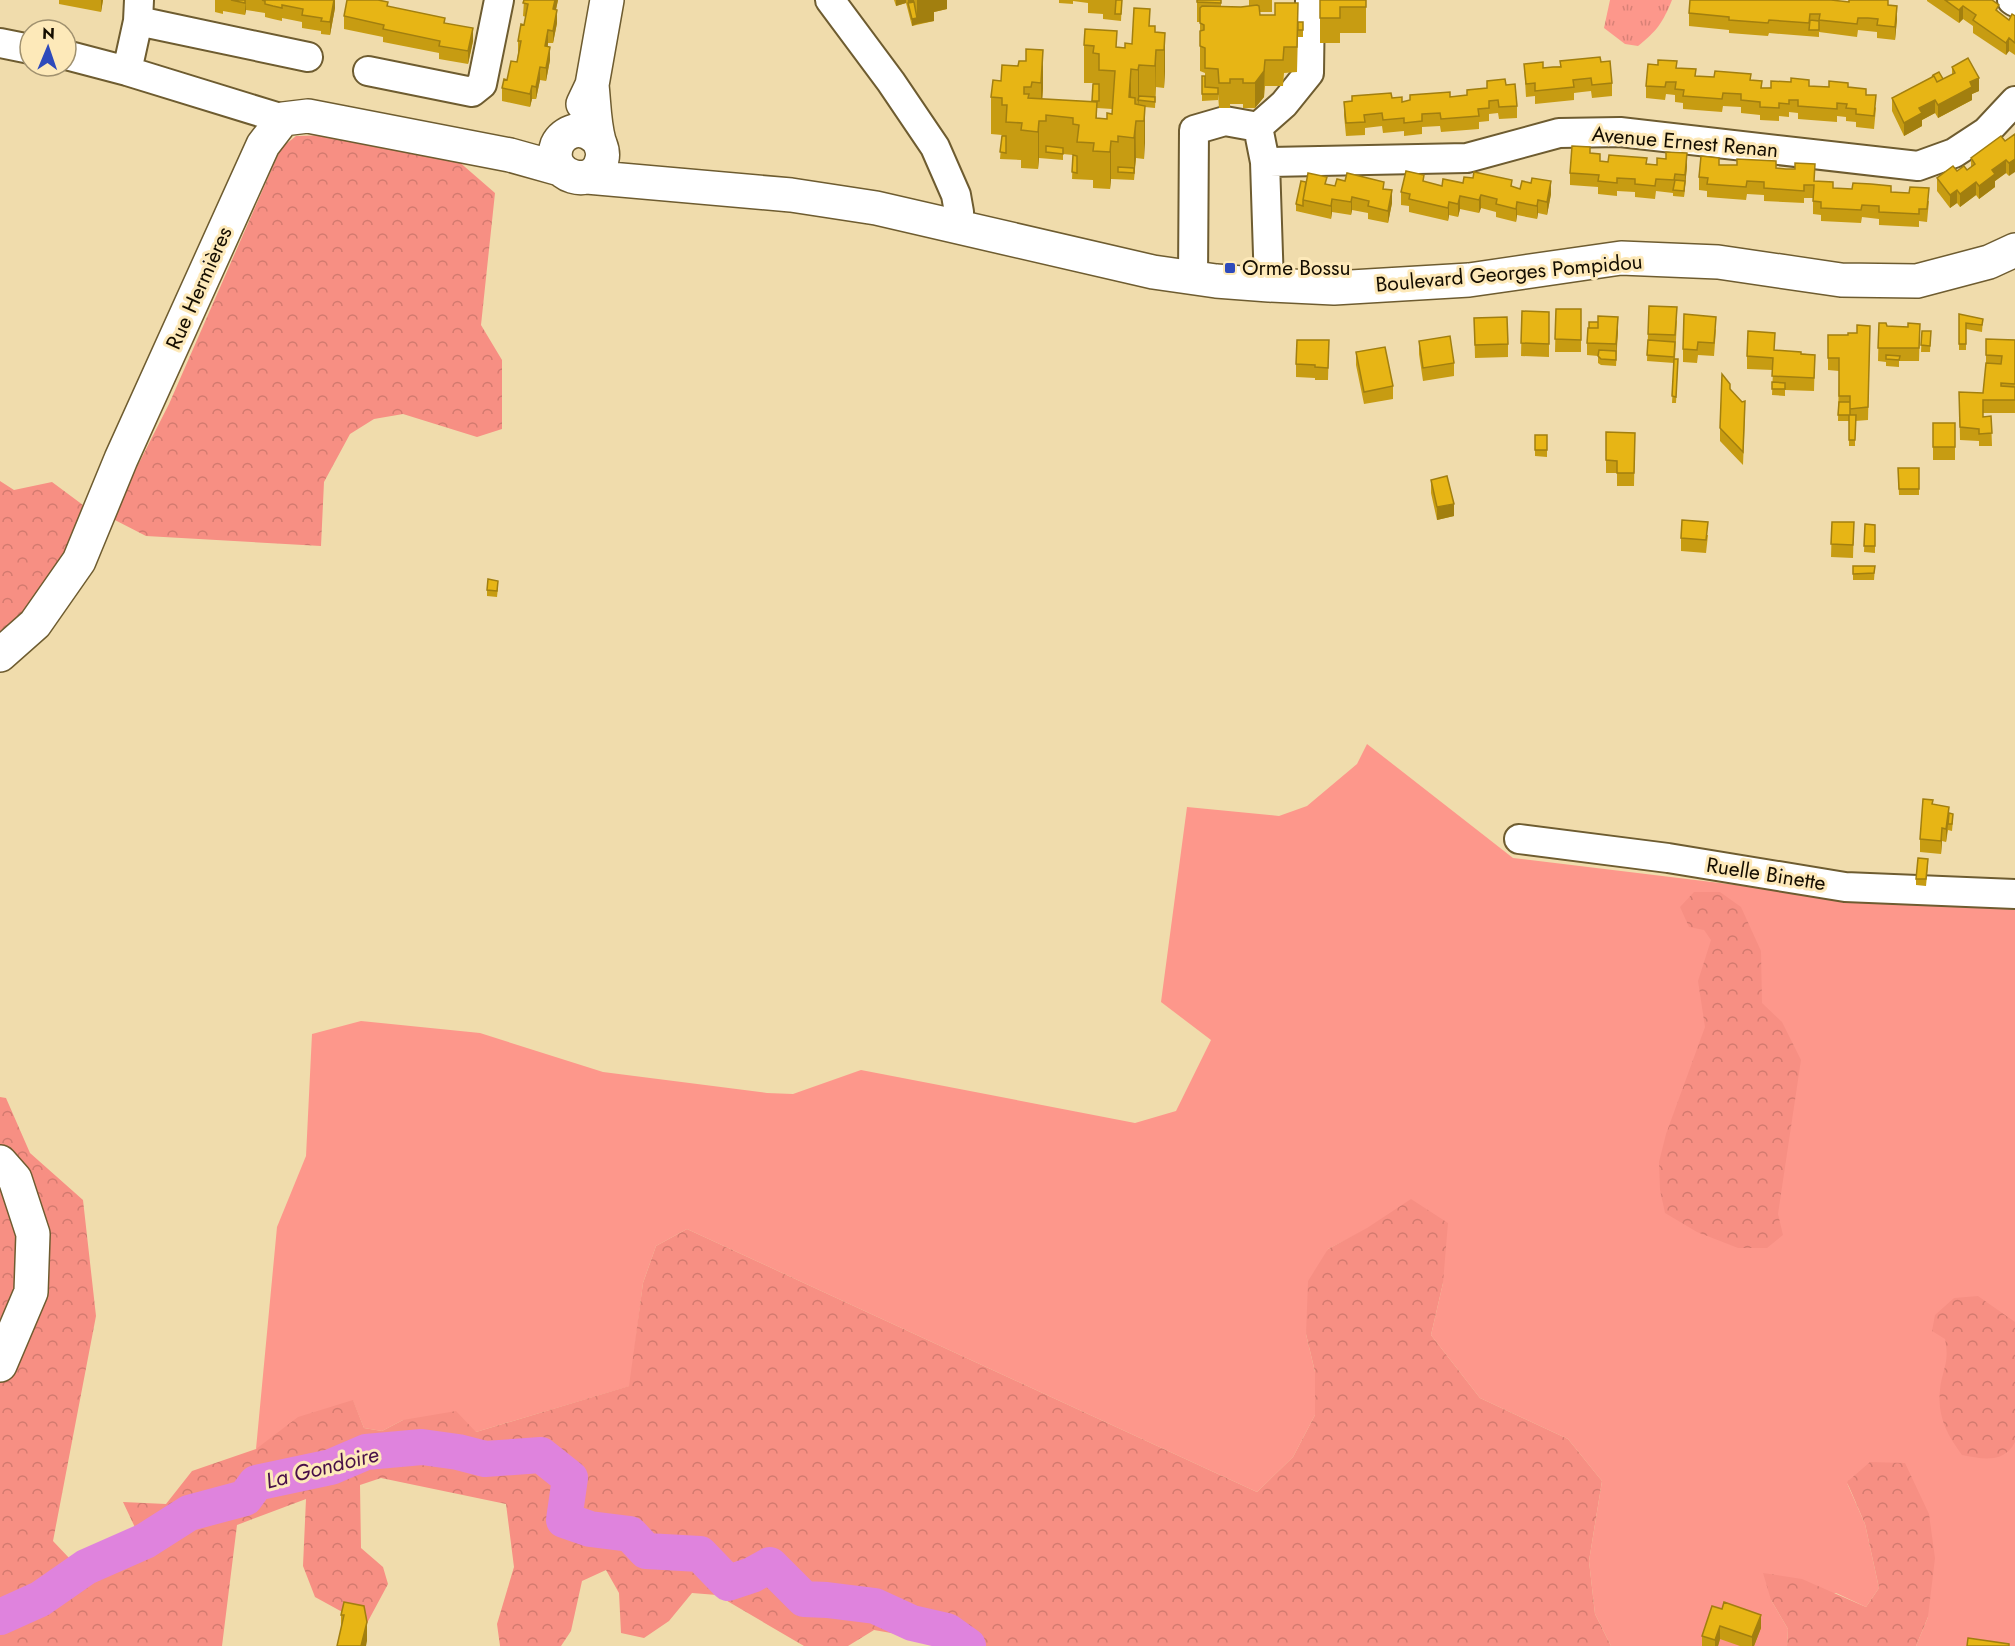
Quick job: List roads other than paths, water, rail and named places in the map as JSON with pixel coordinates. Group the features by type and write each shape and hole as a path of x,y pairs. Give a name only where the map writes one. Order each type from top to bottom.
{"main road":[{"path":"580,152 607,0"},
{"name":"Boulevard Georges Pompidou","path":"283,119 308,116 510,155 580,152 667,185 791,195 876,208 1119,266 1193,278 1259,284 1335,288 1469,280 1621,258 1718,262 1841,280 1917,281 1989,262 2015,250"},
{"name":"Rue Hermières","path":"0,655 35,624 79,561 121,459 263,145 283,119"},
{"path":"0,1162 15,1179 33,1234 32,1292 0,1365"}],"street":[{"path":"368,71 472,92 482,84 499,0"},
{"path":"830,0 891,82 935,147 956,195 959,212 958,226"},
{"path":"1258,127 1284,104 1309,73 1310,0"},
{"path":"127,71 139,11 308,57"},
{"path":"0,43 18,47"},
{"path":"78,58 283,119"},
{"name":"Avenue Ernest Renan","path":"1265,162 1467,158 1559,133 1620,132 1918,166 1953,153 1986,132 2015,101"},
{"path":"1193,278 1194,130 1225,121 1258,127"},
{"path":"1258,127 1265,162 1259,284"},
{"name":"Ruelle Binette","path":"1519,838 1668,858 1845,887 2015,894"}],"waterway":[{"name":"La Gondoire","path":"0,1617 40,1599 86,1567 145,1541 189,1513 245,1498 256,1483 331,1467 366,1452 422,1447 458,1452 485,1459 541,1455 570,1478 564,1520 590,1529 630,1534 646,1551 700,1554 728,1583 752,1575 770,1565 804,1599 875,1606 912,1623 947,1631 968,1646"}],"place":[{"name":"Orme Bossu","path":"1230,268"}]}
